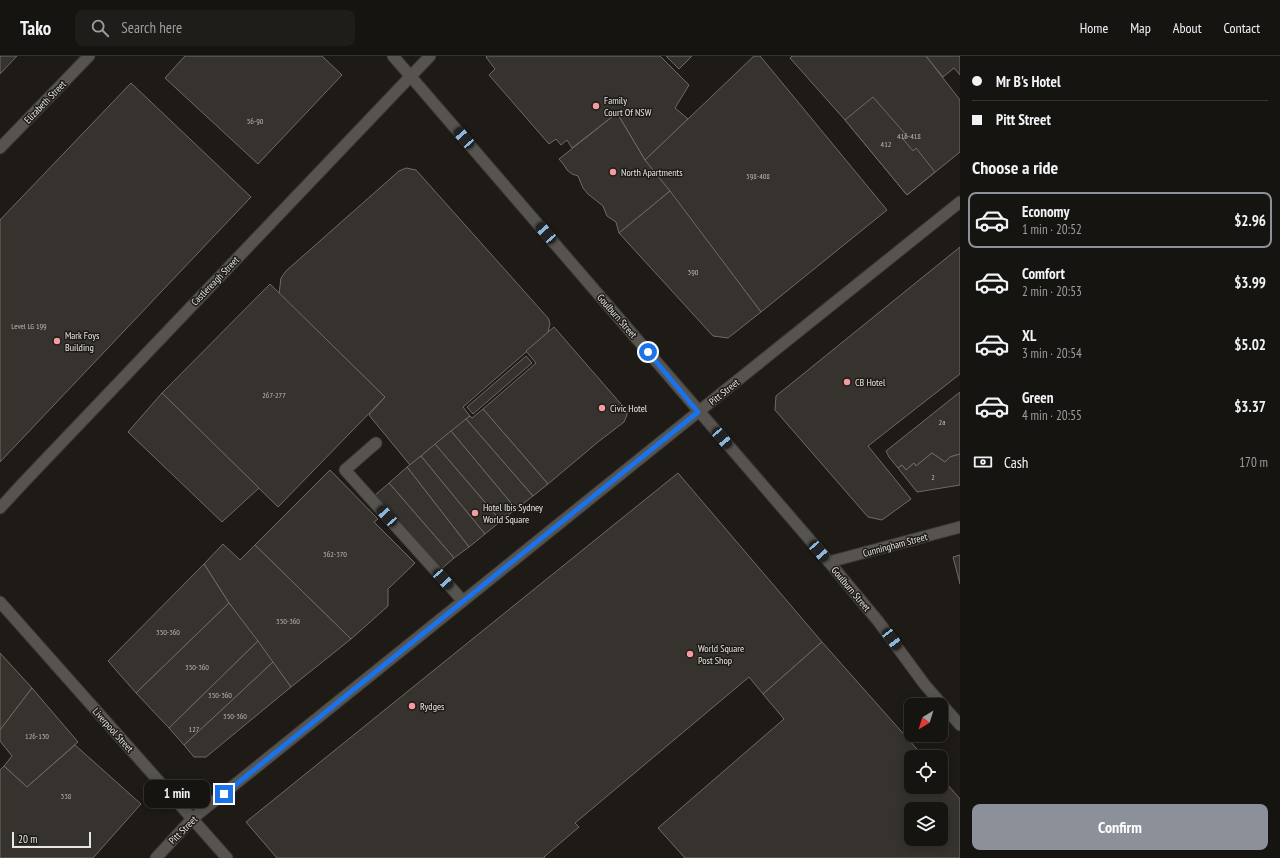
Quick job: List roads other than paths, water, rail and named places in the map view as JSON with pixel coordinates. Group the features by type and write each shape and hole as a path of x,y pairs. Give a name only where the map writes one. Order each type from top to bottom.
{"street":[{"name":"Elizabeth Street","path":"0,148 89,56"},
{"name":"Goulburn Street","path":"393,56 698,412 829,562 878,621 925,685 960,725"},
{"name":"Castlereagh Street","path":"0,508 430,56"},
{"name":"Pitt Street","path":"156,858 192,819 960,202"},
{"path":"376,443 345,470 463,601"},
{"name":"Cunningham Street","path":"829,562 960,527"},
{"name":"Liverpool Street","path":"0,602 227,858"}],"place":[{"name":"Family Court Of NSW","path":"596,106"},
{"name":"North Apartments","path":"613,172"},
{"name":"Mark Foys Building","path":"57,341"},
{"name":"CB Hotel","path":"847,382"},
{"name":"Civic Hotel","path":"602,408"},
{"name":"Hotel Ibis Sydney World Square","path":"475,513"},
{"name":"World Square Post Shop","path":"690,654"},
{"name":"Rydges","path":"412,706"}]}
